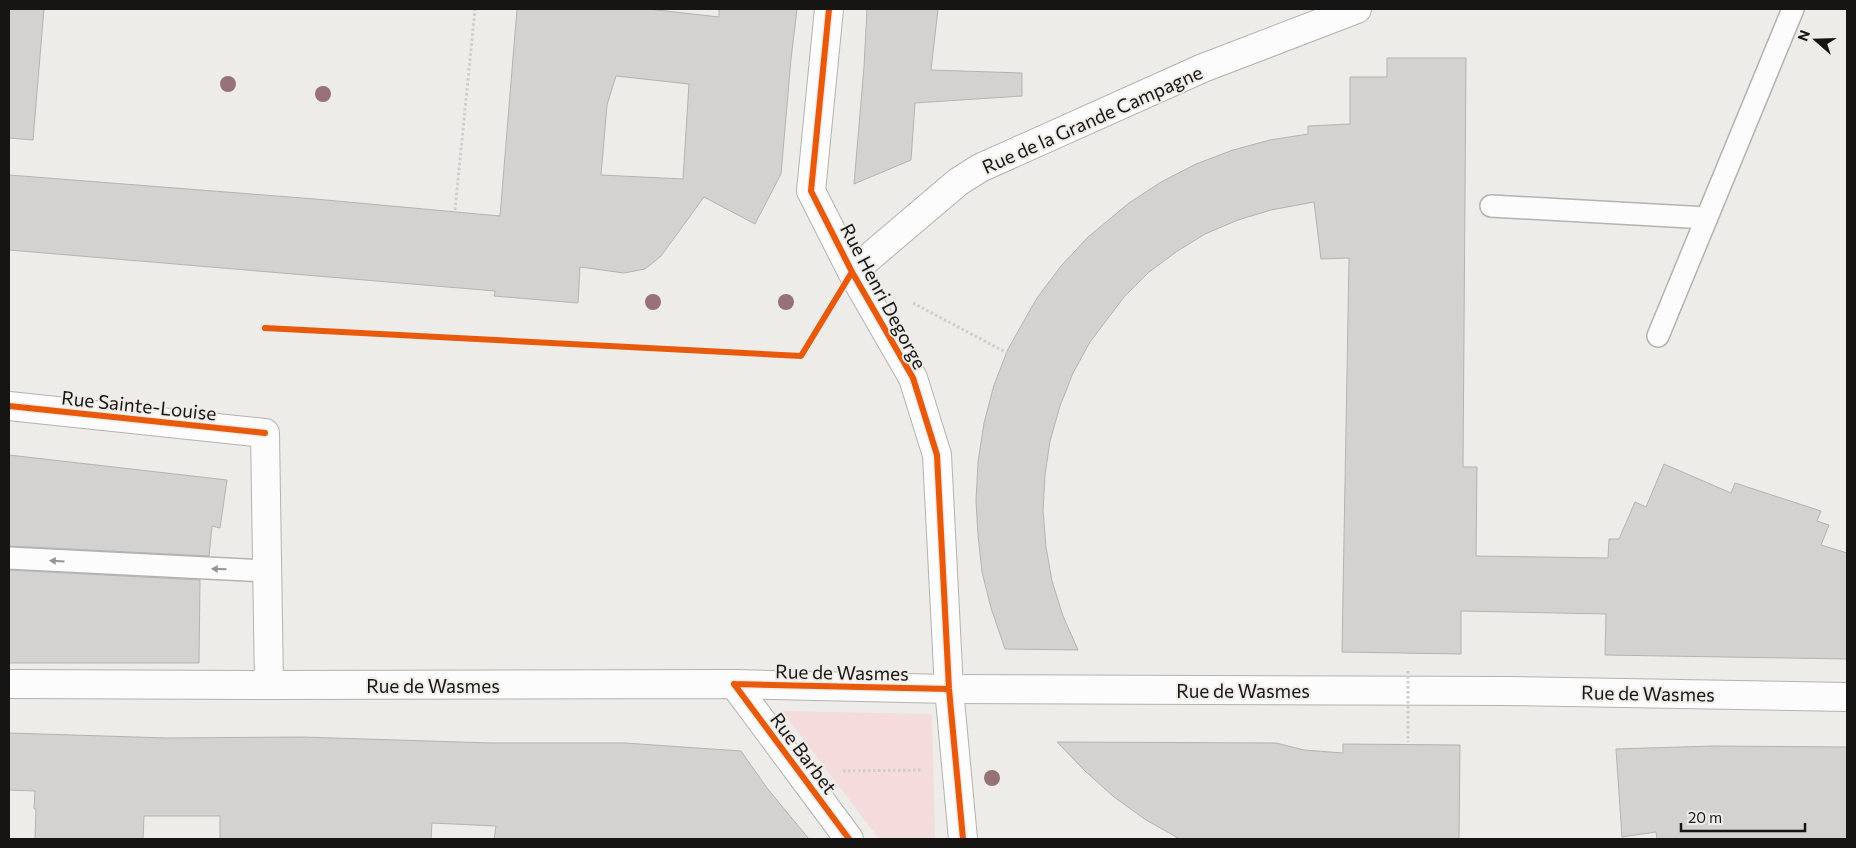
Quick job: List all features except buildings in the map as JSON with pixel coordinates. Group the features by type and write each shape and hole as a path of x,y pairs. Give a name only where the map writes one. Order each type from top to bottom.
{"street":[{"name":"Rue Henri Degorge","path":"829,9 811,191 852,272 913,378 937,455 949,689"},
{"name":"Rue de la Grande Campagne","path":"852,272 958,182 980,168 1203,68 1357,9"},
{"name":"Rue Sainte-Louise","path":"9,406 265,433 269,685"},
{"name":"Rue de Wasmes","path":"9,684 734,684 949,689 1507,691 1847,697"},
{"name":"Rue Barbet","path":"734,684 850,839"},
{"path":"949,689 963,839"}],"lane":[{"path":"1658,336 1793,9"},
{"path":"1491,206 1707,218"},
{"path":"9,558 268,571"}],"path":[{"path":"455,210 475,9"},
{"path":"905,300 1011,355"},
{"path":"1408,671 1408,742"},
{"path":"800,773 956,770"}],"shaded area":[{"path":"782,711 932,714 935,839 879,839"}],"cycle path":[{"path":"829,9 811,191 852,272 913,378 937,455 949,689 963,839"},
{"path":"265,328 801,356 852,272"},
{"path":"9,406 265,433"},
{"path":"734,684 949,689"},
{"path":"734,684 849,839"}]}
